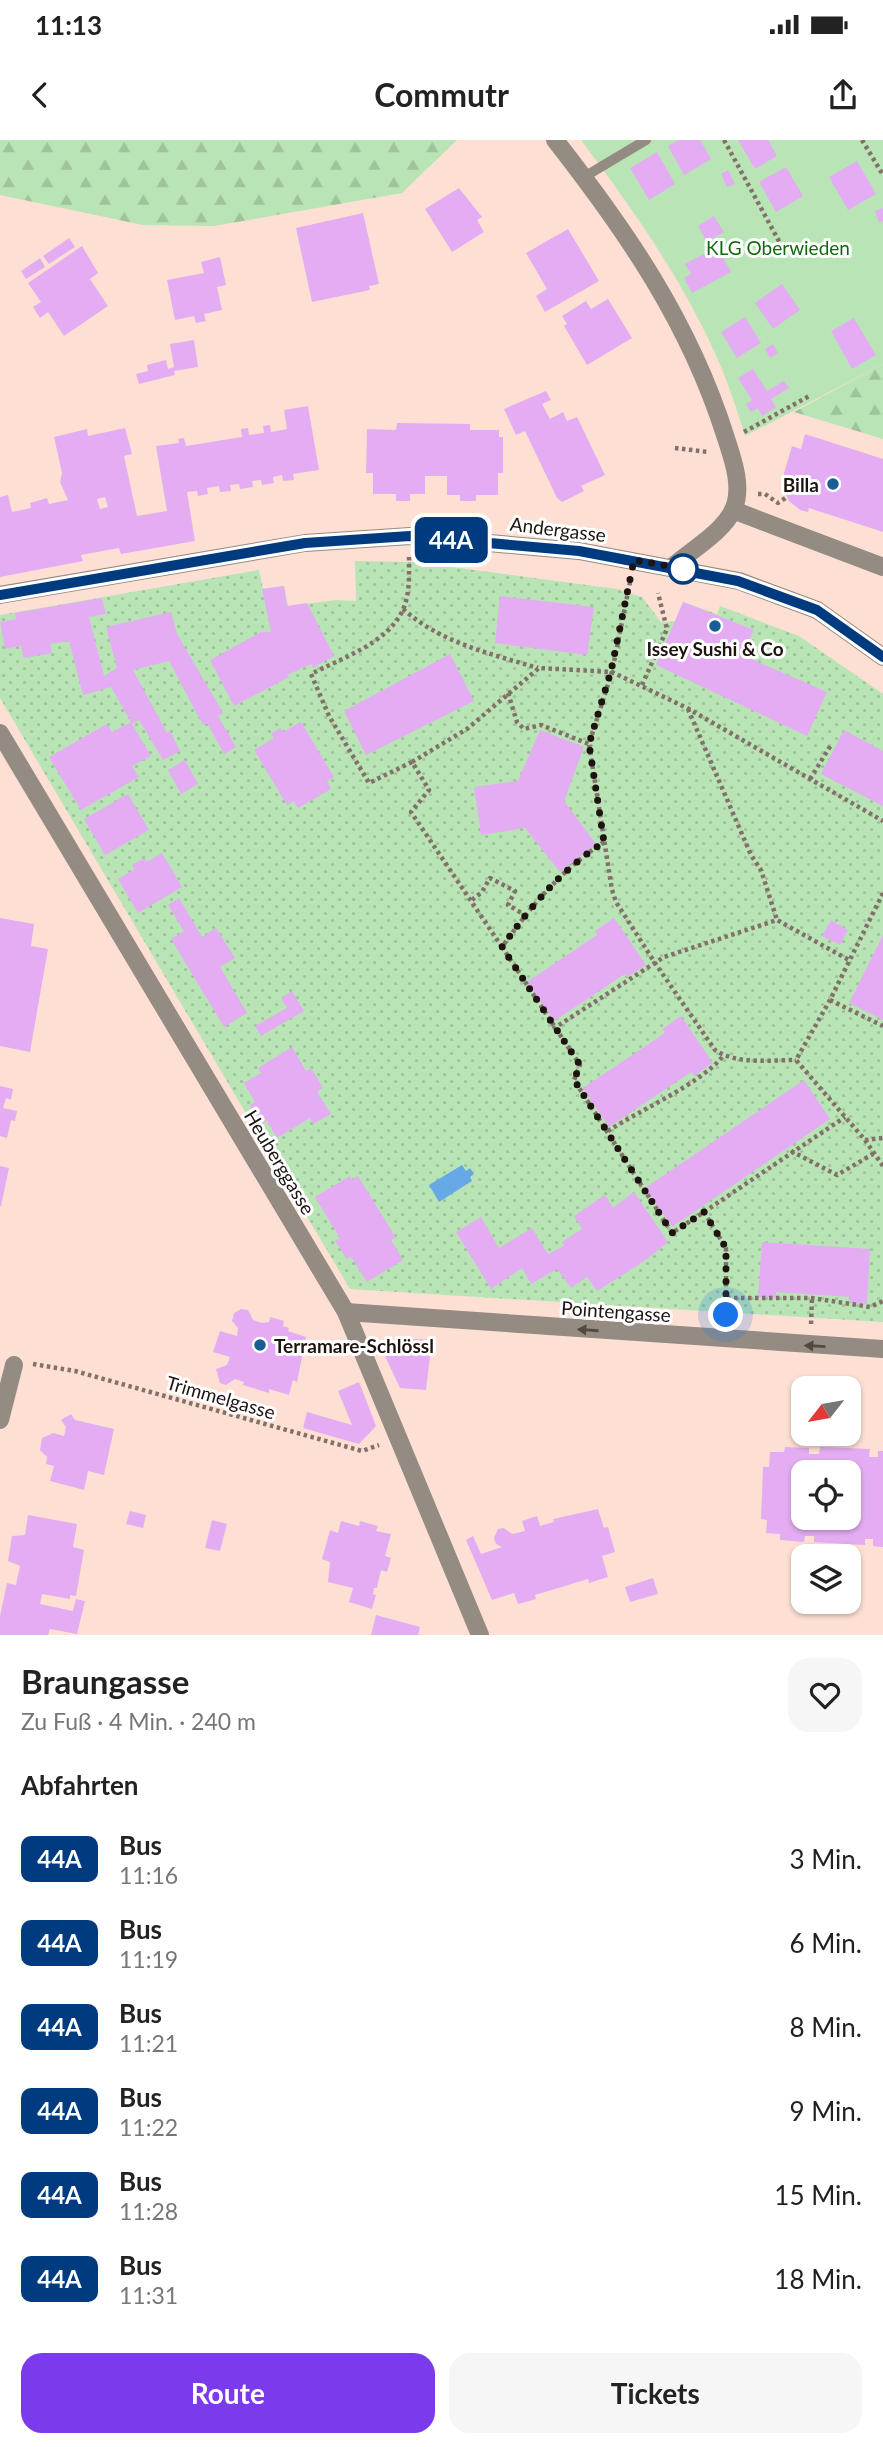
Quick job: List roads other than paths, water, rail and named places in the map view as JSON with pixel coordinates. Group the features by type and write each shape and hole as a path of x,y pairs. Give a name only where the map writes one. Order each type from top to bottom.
{"street":[{"path":"555,140 611,211 651,273 691,345 715,403 731,452 737,487 733,510 717,529 672,567"},
{"path":"733,510 883,567"},
{"name":"Andergasse","path":"0,595 341,539 410,536 522,545 634,560 738,581 792,598 817,610 883,657"},
{"name":"Heuberggasse","path":"0,733 346,1312 480,1635"},
{"name":"Pointengasse","path":"346,1312 883,1349"},
{"path":"0,1420 14,1365"}],"lane":[{"path":"584,177 646,140"}],"water":[{"path":"462,1165 466,1171 470,1168 474,1174 470,1177 472,1181 439,1202 429,1185"}],"place":[{"name":"Billa","path":"833,484"},
{"name":"Issey Sushi & Co","path":"715,626"},
{"name":"Terramare-Schlössl","path":"260,1345"}],"park label":[{"name":"KLG Oberwieden","path":"778,247"}]}
